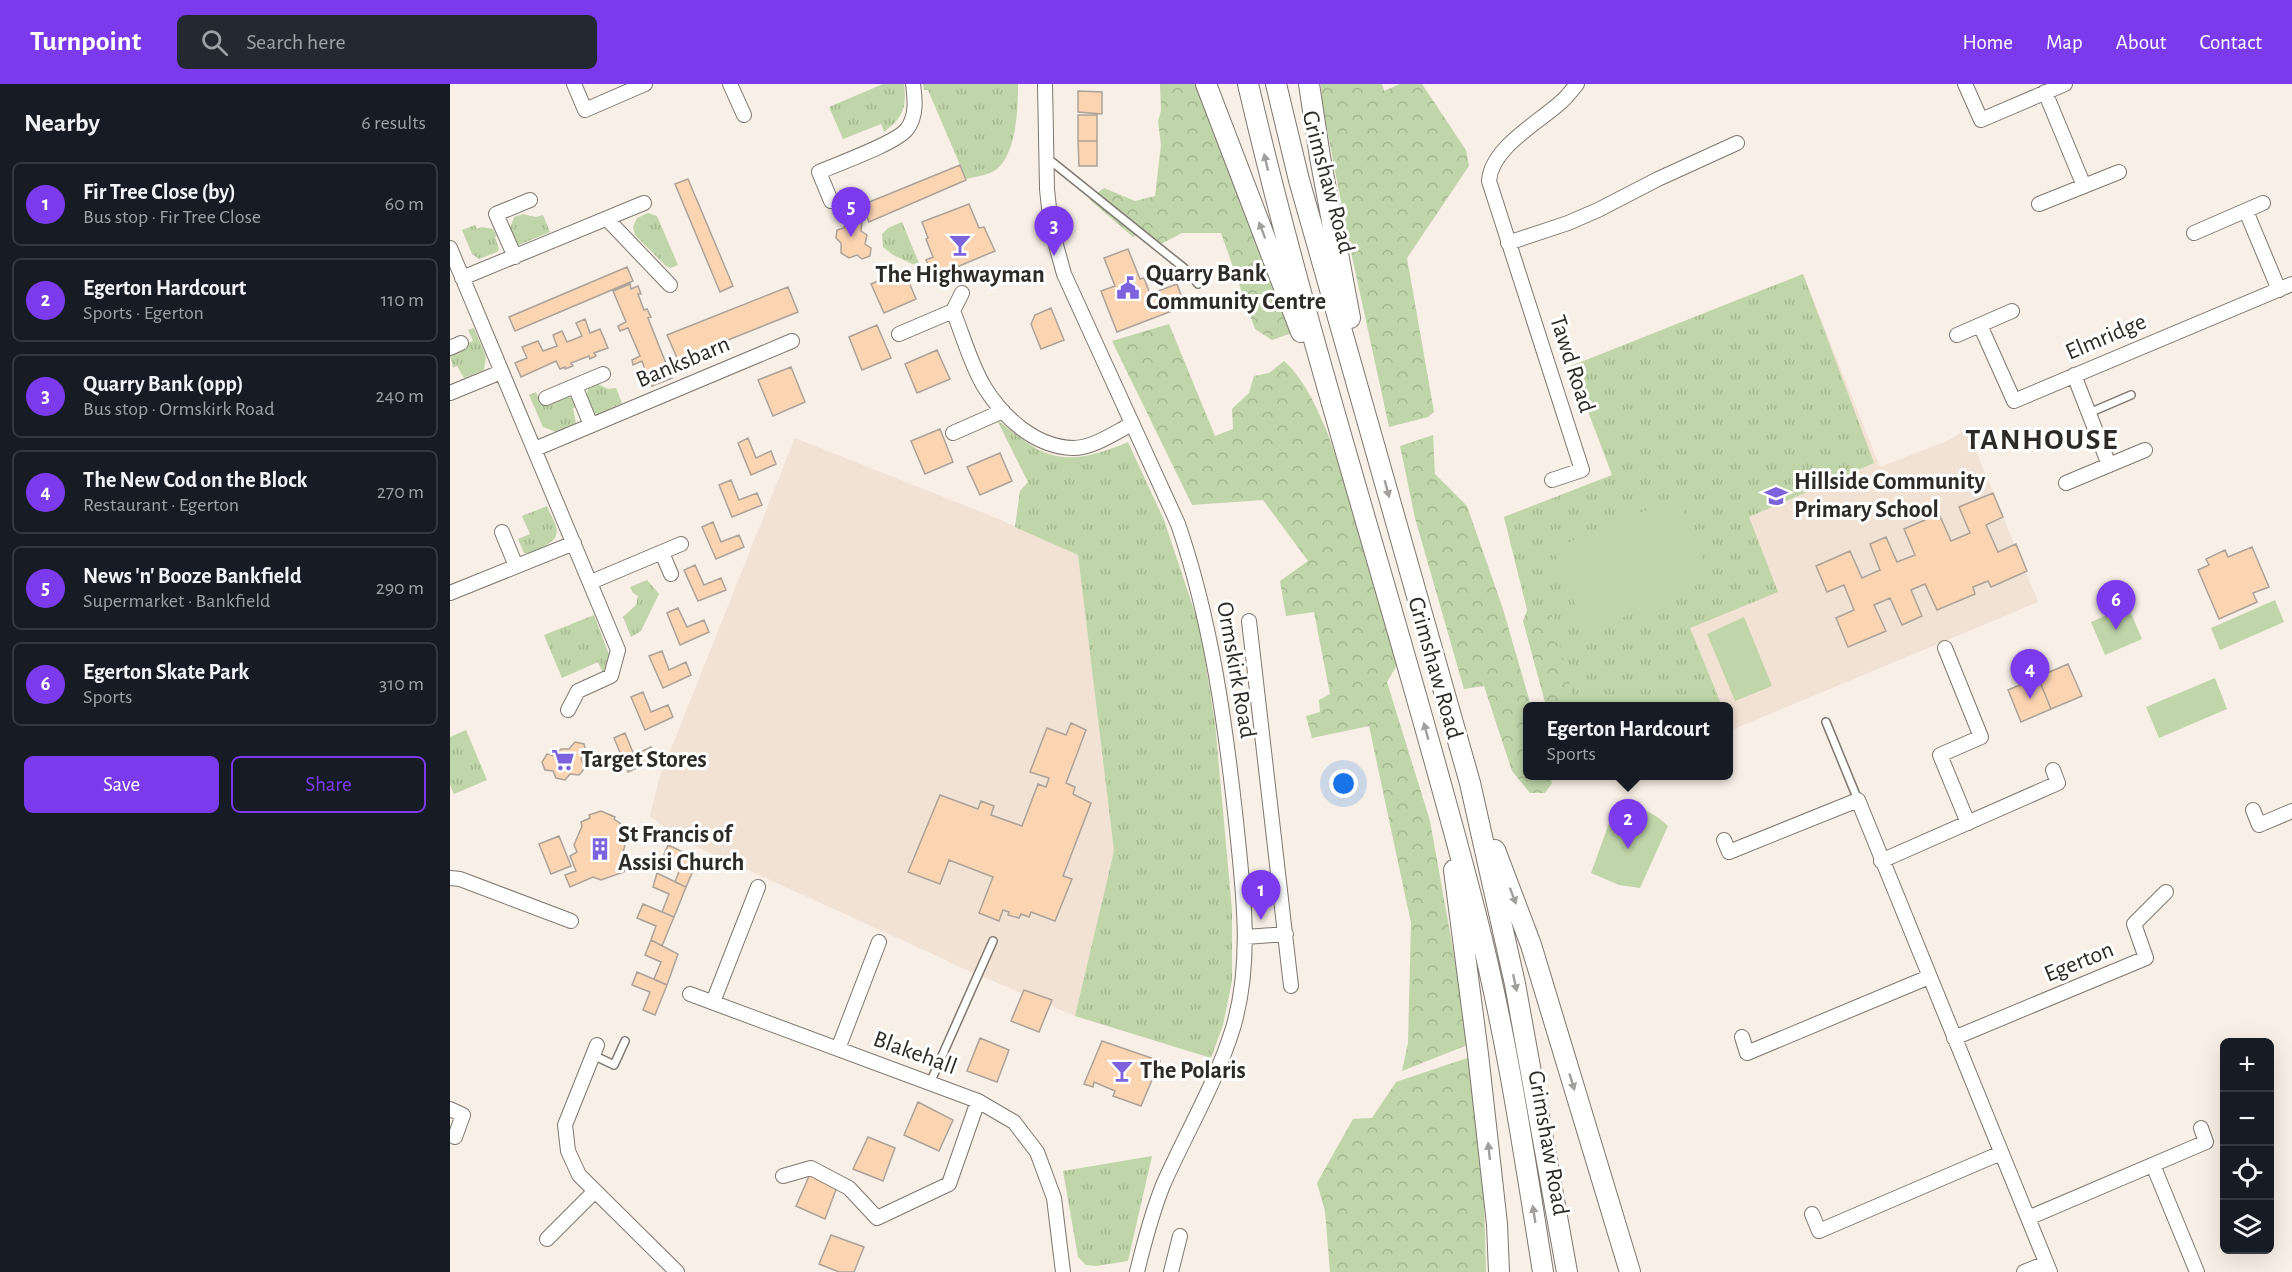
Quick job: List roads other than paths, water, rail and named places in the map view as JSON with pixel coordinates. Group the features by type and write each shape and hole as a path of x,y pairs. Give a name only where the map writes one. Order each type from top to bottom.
{"main road":[{"path":"1206,84 1342,441"},
{"name":"Grimshaw Road","path":"1248,84 1269,173 1342,441 1477,917 1502,1030 1543,1272"},
{"name":"Grimshaw Road","path":"1276,84 1299,180 1470,783 1515,984 1566,1272"},
{"path":"1309,84 1320,157 1371,432"},
{"path":"1470,783 1531,945 1630,1272"},
{"path":"1442,787 1480,1066 1497,1224 1499,1272"}],"street":[{"path":"574,84 585,110 645,84"},
{"path":"730,84 744,115"},
{"path":"831,201 819,172 891,141 907,129 916,105 913,84"},
{"name":"Ormskirk Road","path":"1045,84 1051,227 1064,274 1178,524 1204,609 1231,770 1246,937 1244,976 1233,1027 1217,1073 1162,1187 1137,1272"},
{"name":"Tawd Road","path":"1552,480 1582,470 1490,187 1490,170 1507,147 1563,100 1577,84"},
{"path":"1965,84 1981,120 2065,84"},
{"path":"2045,92 2084,186"},
{"path":"1508,243 1568,223 1598,210 1658,179 1737,143"},
{"path":"2039,204 2119,172"},
{"path":"514,257 496,214 530,200"},
{"path":"462,278 644,203"},
{"path":"2194,233 2263,203"},
{"path":"2246,211 2286,287"},
{"path":"607,219 670,285"},
{"path":"450,248 618,650 611,676 578,691 568,710"},
{"name":"Elmridge","path":"1980,325 2014,401 2286,287"},
{"path":"899,334 953,311 962,293"},
{"path":"953,311 983,386 1014,423 1035,437 1055,445 1074,448 1093,443 1132,424"},
{"path":"1957,335 2012,311"},
{"name":"Banksbarn","path":"535,449 792,341"},
{"path":"450,393 501,372"},
{"name":"Banksbarn","path":"546,398 603,374"},
{"path":"2074,375 2109,465"},
{"path":"575,386 591,424"},
{"path":"953,433 1003,411"},
{"path":"2066,483 2145,450"},
{"path":"502,532 516,566"},
{"path":"450,593 574,543"},
{"path":"591,582 681,544"},
{"path":"662,553 671,574"},
{"path":"1249,621 1291,987"},
{"path":"1945,648 1981,737 1940,755 1968,823"},
{"path":"1881,861 2058,783 2053,770"},
{"path":"1725,840 1730,852 1858,800 2048,1267 2024,1272"},
{"path":"2253,810 2259,825 2292,811"},
{"path":"450,878 460,879 571,921"},
{"path":"713,1002 758,887"},
{"name":"Egerton","path":"1954,1038 2146,958 2134,924 2166,892"},
{"path":"1246,937 1286,934"},
{"name":"Blakehall","path":"838,1049 879,942"},
{"path":"1742,1037 1747,1053 1929,977"},
{"name":"Blakehall","path":"690,994 978,1101 1014,1122 1037,1152 1054,1198 1063,1272"},
{"path":"595,1050 565,1125 568,1151 579,1175 677,1272"},
{"name":"Blakehall","path":"783,1176 811,1168 849,1188 877,1218 949,1184 978,1101"},
{"path":"450,1109 463,1115 455,1137"},
{"path":"2028,1218 2206,1142 2201,1128"},
{"path":"1812,1214 1819,1231 2001,1153"},
{"path":"2153,1164 2197,1272"},
{"path":"547,1239 596,1191"},
{"path":"1171,1272 1180,1236"}],"lane":[{"path":"1047,157 1184,268 1198,284"},
{"path":"2089,413 2131,395"},
{"path":"1826,722 1858,800"},
{"path":"930,1083 993,940"},
{"path":"595,1050 614,1065 626,1041"}],"place":[{"name":"News 'n' Booze Bankfield","path":"851,237"},
{"name":"The Highwayman","path":"960,245"},
{"name":"Quarry Bank (opp)","path":"1054,256"},
{"name":"Quarry Bank Community Centre","path":"1128,288"},
{"name":"Hillside Community Primary School","path":"1776,496"},
{"name":"Egerton Skate Park","path":"2116,630"},
{"name":"The New Cod on the Block","path":"2030,699"},
{"name":"Target Stores","path":"563,760"},
{"name":"St Francis of Assisi Church","path":"600,849"},
{"name":"Egerton Hardcourt","path":"1628,849"},
{"name":"Fir Tree Close (by)","path":"1261,920"},
{"name":"The Polaris","path":"1122,1071"}],"district":[{"name":"TANHOUSE","path":"2042,440"}]}
